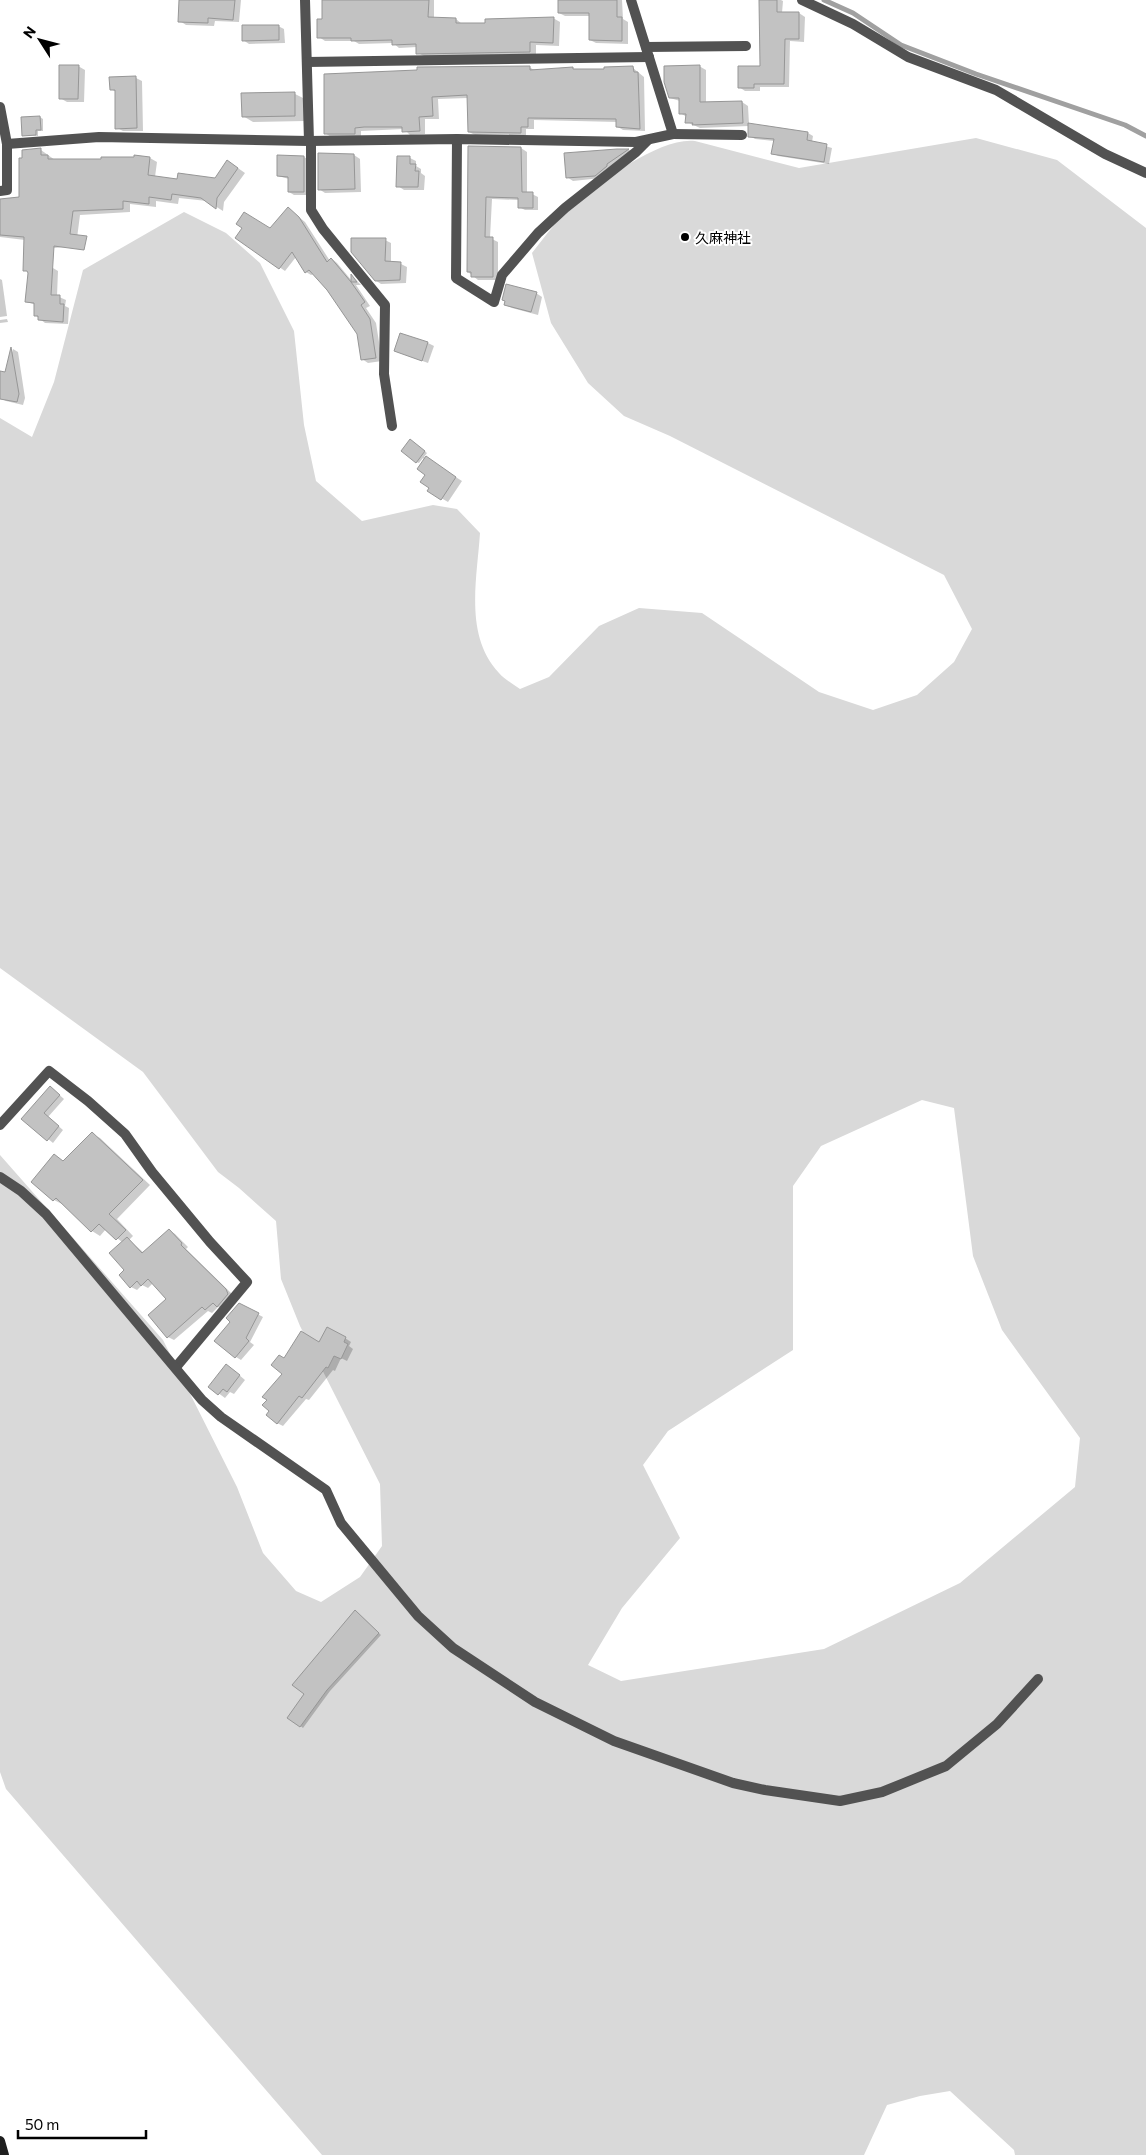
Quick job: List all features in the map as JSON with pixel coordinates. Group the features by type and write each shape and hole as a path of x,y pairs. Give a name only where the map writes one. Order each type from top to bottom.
{"main road":[{"path":"0,2141 4,2155"}],"street":[{"path":"305,0 311,210 328,236 384,305 384,374 392,426"},
{"path":"631,0 673,134"},
{"path":"802,0 853,24 908,57 996,90 1105,154 1146,173"},
{"path":"307,62 647,52 746,46"},
{"path":"0,106 7,144 8,190 0,191"},
{"path":"7,144 99,137 310,141 457,139 636,142 673,134 742,135"},
{"path":"457,139 456,278 494,302 502,275 538,233 565,208 636,152 648,139"},
{"path":"0,1125 49,1071 88,1101 125,1134 152,1172 210,1242 247,1282 176,1367"},
{"path":"0,1177 21,1191 46,1214 202,1400 221,1417 326,1490 341,1523 418,1616 454,1648 535,1702 614,1741 733,1783 765,1790 840,1801 882,1792 946,1766 997,1724 1038,1679"}],"shaded area":[{"path":"976,138 1057,160 1146,228 1146,2155 1015,2155 1014,2150 950,2091 920,2096 887,2105 864,2155 322,2155 6,1789 0,1772 0,1155 163,1340 237,1487 263,1553 296,1591 321,1602 360,1577 382,1546 380,1484 300,1326 281,1279 276,1221 218,1172 143,1072 0,968 0,418 32,437 54,382 83,270 184,212 226,233 260,263 294,331 304,425 316,481 362,521 433,505 457,509 480,533 475,588 477,625 481,642 488,658 503,677 520,689 549,677 599,626 639,608 702,613 819,692 873,710 917,695 954,662 972,629 944,575 670,436 624,416 588,383 551,323 532,253 565,213 589,192 633,162 666,146 695,141 799,168","holes":["922,1100 954,1108 973,1256 1002,1330 1080,1438 1075,1487 960,1583 824,1649 621,1681 588,1665 622,1608 680,1538 643,1465 668,1431 793,1350 793,1186 821,1146"]}],"building":[{"path":"179,0 235,0 233,20 208,18 208,23 178,22"},
{"path":"322,0 429,0 428,17 456,18 456,23 485,23 485,19 554,17 553,43 530,42 530,52 416,54 416,44 392,45 392,40 351,41 351,38 317,38 317,19 322,19"},
{"path":"558,0 617,0 617,17 622,17 622,41 589,40 589,13 558,13"},
{"path":"759,0 777,0 777,12 799,12 799,39 785,39 784,84 754,84 754,88 738,88 738,66 760,66"},
{"path":"242,25 279,25 279,40 242,41"},
{"path":"59,65 79,65 78,99 59,99"},
{"path":"700,65 700,102 742,101 743,123 692,125 693,123 685,123 686,114 679,114 679,98 669,98 664,82 664,66"},
{"path":"530,66 530,70 573,67 573,69 604,69 604,67 633,66 634,72 638,72 640,129 616,127 616,119 528,118 528,127 521,127 521,133 468,132 467,95 432,97 433,116 419,117 420,131 402,132 402,127 364,127 355,128 355,134 324,134 324,74 417,70 417,67"},
{"path":"136,76 137,128 115,129 115,90 110,90 109,77"},
{"path":"295,92 295,116 242,117 241,93"},
{"path":"40,116 41,130 36,130 36,135 22,136 21,117"},
{"path":"748,123 808,132 807,140 827,144 824,162 771,154 774,139 748,137"},
{"path":"468,146 521,147 522,192 533,192 533,208 518,208 518,198 486,197 485,237 493,237 493,277 471,277 471,272 467,272"},
{"path":"41,148 41,155 48,155 48,159 101,159 101,157 134,157 134,155 150,157 148,175 177,179 178,173 215,178 227,160 238,168 217,198 216,209 201,198 172,194 171,200 149,197 149,204 123,201 123,209 73,211 70,234 87,236 84,250 54,246 51,295 60,295 60,304 64,304 63,322 38,320 38,316 34,316 34,303 25,302 28,273 23,271 24,237 0,235 0,199 19,197 19,158 22,158 22,150"},
{"path":"629,149 607,164 595,176 566,178 564,153"},
{"path":"318,153 354,154 355,189 318,190"},
{"path":"277,155 304,156 304,192 288,192 288,177 277,176"},
{"path":"397,156 410,156 410,164 416,164 415,171 419,171 418,187 396,187"},
{"path":"288,207 299,217 327,262 331,258 365,302 361,305 370,319 376,358 361,360 357,334 327,290 309,270 305,273 292,252 279,269 235,238 242,228 236,224 244,212 270,228"},
{"path":"351,238 386,238 385,261 401,262 400,280 375,281 351,252"},
{"path":"351,274 357,282 351,282"},
{"path":"506,284 537,292 531,312 504,305 505,301 502,300"},
{"path":"400,333 428,342 422,361 394,351"},
{"path":"11,347 19,394 17,402 0,399 0,371 5,372"},
{"path":"410,439 425,451 416,463 401,451"},
{"path":"426,456 456,477 441,500 427,491 429,488 420,482 425,475 417,469"},
{"path":"50,1086 60,1095 44,1113 59,1126 47,1141 21,1119"},
{"path":"92,1132 143,1180 109,1214 126,1230 116,1240 99,1224 91,1232 56,1198 53,1201 31,1182 54,1154 63,1161"},
{"path":"169,1229 182,1243 181,1245 226,1289 228,1294 217,1307 213,1303 205,1310 202,1307 167,1338 148,1315 166,1299 148,1279 141,1286 137,1281 130,1288 119,1275 124,1270 109,1253 127,1237 142,1253"},
{"path":"239,1303 259,1313 246,1338 249,1341 235,1358 214,1341 230,1322 226,1318"},
{"path":"327,1327 346,1337 344,1342 348,1344 341,1359 334,1356 328,1368 326,1367 302,1398 299,1396 277,1424 266,1415 269,1411 262,1405 267,1400 262,1397 282,1374 271,1365 279,1355 284,1358 301,1331 319,1342"},
{"path":"226,1364 240,1375 227,1392 223,1389 218,1395 208,1387"},
{"path":"355,1610 379,1633 327,1690 300,1727 287,1718 304,1694 292,1685"}],"waterway":[{"path":"824,0 853,13 901,45 976,74 1125,125 1146,136"}],"place":[{"name":"久麻神社","path":"685,237"}]}
